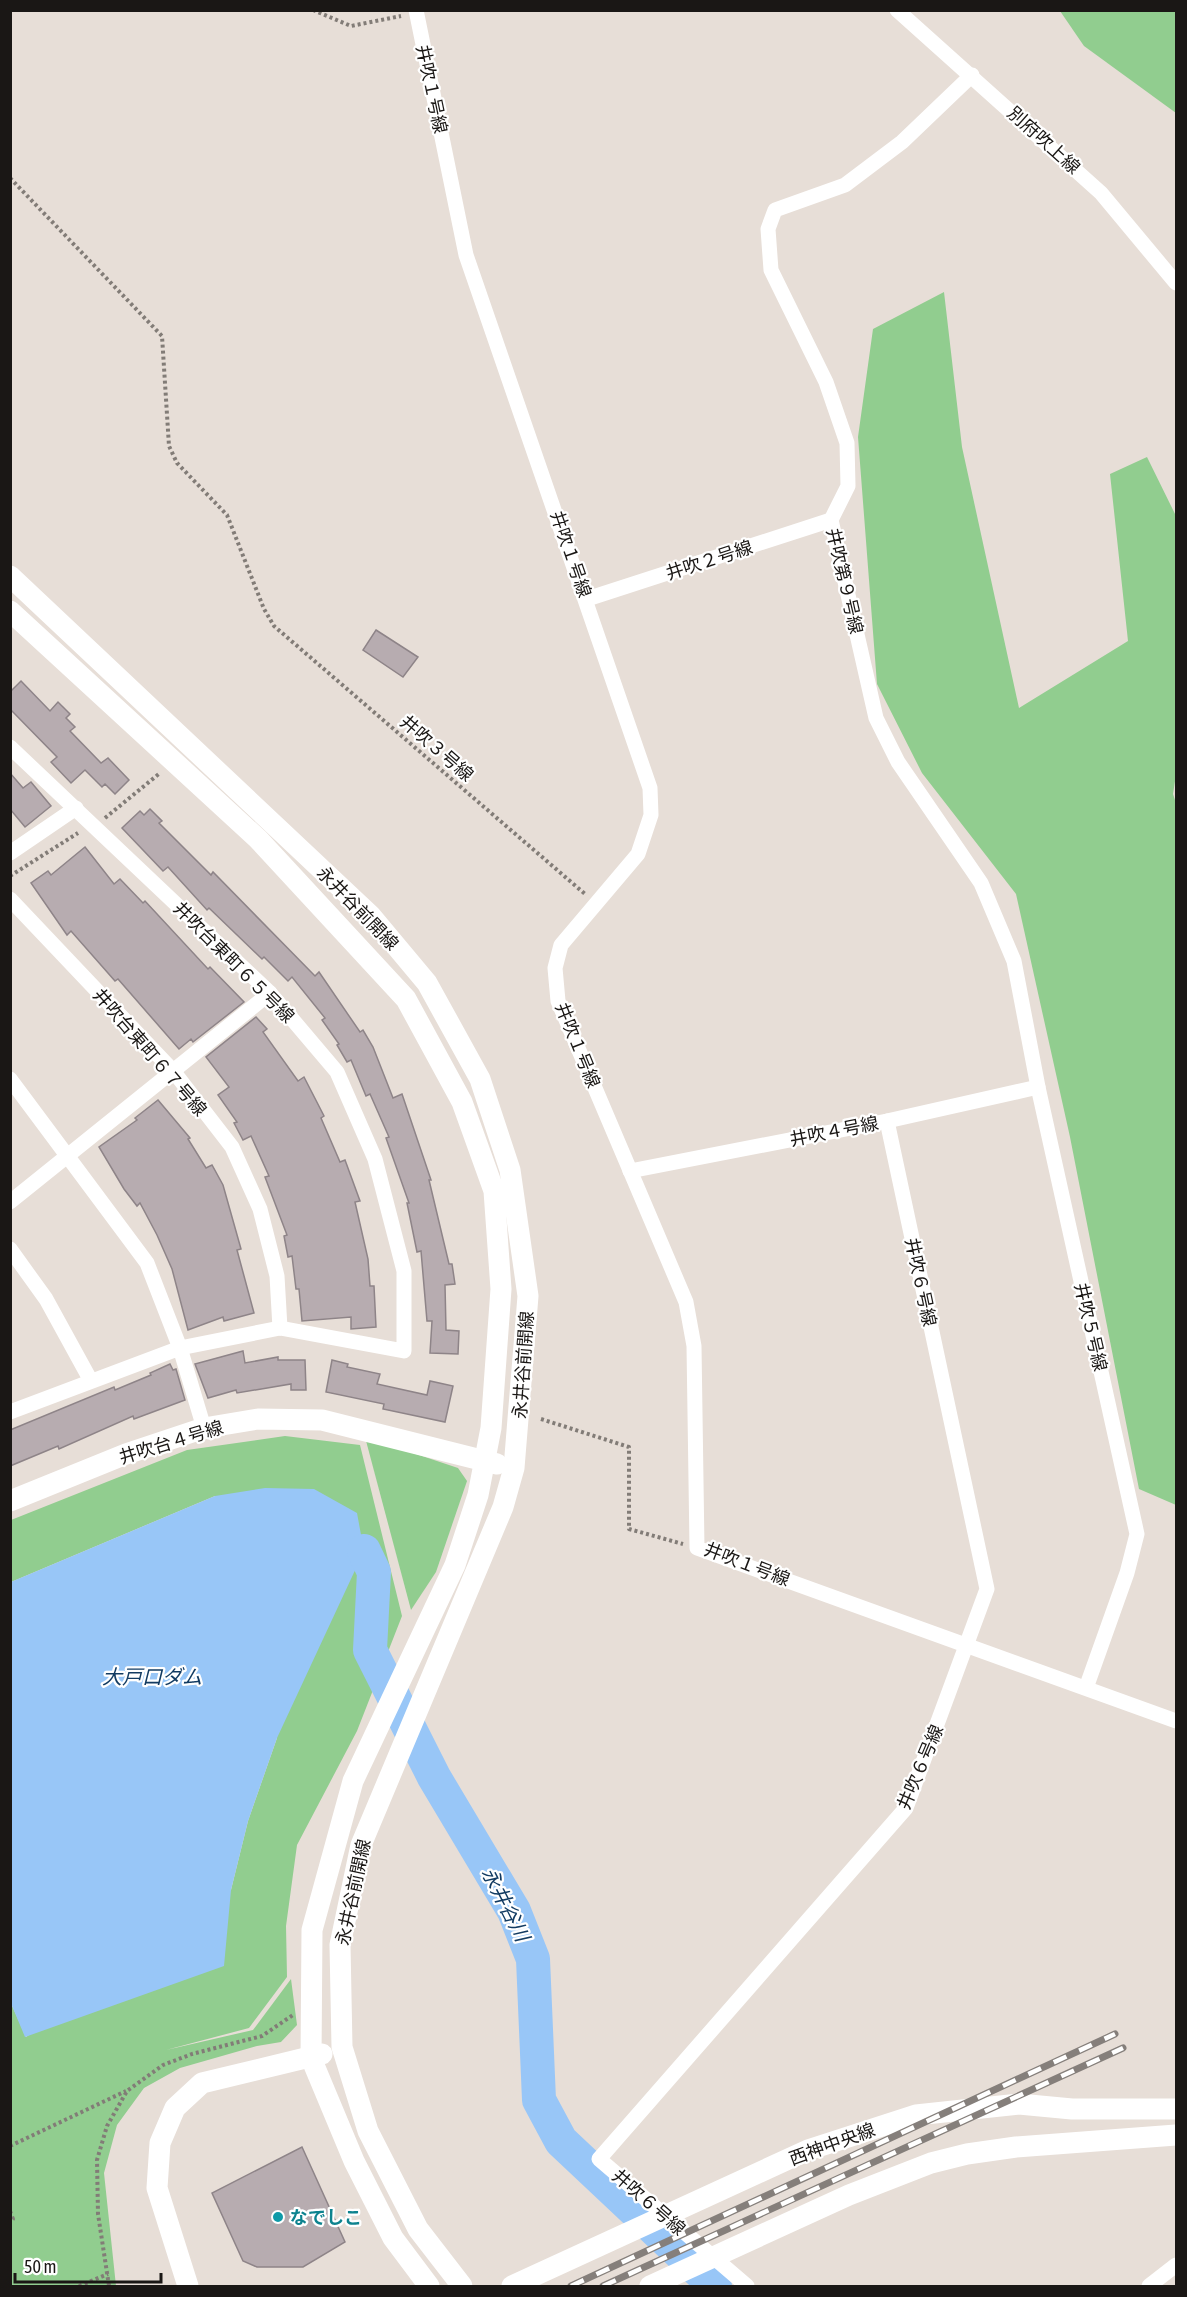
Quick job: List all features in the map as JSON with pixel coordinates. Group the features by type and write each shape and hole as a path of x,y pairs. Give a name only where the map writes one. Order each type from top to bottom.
{"street":[{"name":"別府吹上線","path":"897,10 1101,193 1176,283"},
{"name":"井吹１号線","path":"416,12 466,255 587,599 650,788 651,815 638,854 561,945 555,968 558,1001 686,1302 694,1346 697,1548 1176,1721"},
{"name":"井吹第９号線","path":"972,75 902,142 845,185 775,210 768,228 771,270 826,382 847,443 848,486 831,520 876,718 898,762 981,883 1014,961"},
{"name":"井吹２号線","path":"587,599 831,520"},
{"name":"永井谷前開線","path":"10,576 371,916 427,983 480,1079 510,1170 528,1296 514,1468 503,1507 361,1845 339,1945 342,2047 368,2131 418,2229 462,2286"},
{"name":"永井谷前開線","path":"10,611 258,839 406,999 462,1102 494,1191 501,1289 491,1428 478,1495 455,1565 353,1781 312,1930 311,2058 354,2161 393,2238 429,2286"},
{"name":"井吹台東町６５号線","path":"10,747 270,993 337,1072 375,1159 404,1271 404,1351 280,1328 180,1348 10,1412"},
{"path":"10,853 76,808"},
{"name":"井吹台東町６７号線","path":"10,899 174,1072 232,1147 260,1209 277,1276 280,1328"},
{"name":"井吹５号線","path":"1014,961 1038,1087 1137,1534 1128,1573 1086,1688"},
{"path":"10,1202 270,993"},
{"path":"10,1079 69,1155 147,1263 180,1348 204,1428"},
{"name":"井吹４号線","path":"630,1171 887,1120 1038,1087"},
{"name":"井吹６号線","path":"747,2286 599,2159 906,1808 968,1646 987,1589 887,1120"},
{"path":"10,1249 46,1299 92,1381"},
{"name":"井吹台４号線","path":"10,1501 126,1454 204,1428 258,1419 322,1420 514,1468"},
{"path":"187,2286 157,2188 160,2144 175,2108 202,2083 280,2062 311,2058 342,2047"},
{"name":"西神中央線","path":"512,2286 808,2150 916,2115 1019,2104 1072,2109 1176,2109"},
{"path":"650,2286 849,2196 931,2163 968,2154 1044,2144 1176,2135"},
{"path":"1149,2286 1176,2265"},
{"path":"655,2286 680,2272"}],"path":[{"path":"313,10 351,26 416,12"},
{"name":"井吹３号線","path":"10,178 162,336 169,446 177,463 227,515 264,609 274,626 597,904"},
{"path":"10,876 94,824 174,762"},
{"path":"541,1419 629,1447 629,1529 697,1548"},
{"path":"10,2146 127,2091"},
{"path":"10,2211 13,2219 10,2222"},
{"path":"79,2286 108,2274"}],"green space":[{"path":"1060,11 1176,11 1176,113 1084,46"},
{"path":"944,292 962,447 1019,708 1128,641 1110,474 1147,457 1176,516 1176,775 1173,794 1176,803 1176,1505 1139,1489 1070,1137 1016,894 922,773 877,684 858,437 873,329"},
{"path":"285,1436 360,1445 402,1616 357,1731 297,1845 286,1926 287,1977 249,2028 166,2050 253,2030 291,1979 297,2025 281,2042 257,2046 180,2068 144,2088 117,2125 104,2173 116,2286 11,2286 10,2001 26,2037 231,1890 248,1821 277,1738 215,1496 11,1582 11,1520 187,1450"},
{"path":"365,1437 458,1468 467,1481 436,1572 411,1610"}],"water":[{"name":"大戸口ダム","path":"265,1488 314,1489 357,1513 364,1551 277,1738 248,1821 231,1890 224,1966 25,2037 10,2001 11,1582 215,1496"}],"building":[{"path":"376,630 418,657 403,677 363,650"},
{"path":"21,681 50,711 58,702 70,714 66,718 75,727 70,731 101,763 108,758 129,780 115,794 105,784 102,787 85,770 71,783 51,762 57,757 10,709 10,692"},
{"path":"10,773 23,788 31,782 51,806 25,827 10,809"},
{"path":"150,809 162,821 159,823 211,875 213,872 315,976 319,972 360,1032 363,1030 373,1047 393,1098 402,1094 431,1180 429,1180 449,1264 452,1264 455,1284 445,1285 446,1330 459,1331 458,1354 430,1353 432,1321 427,1321 421,1251 417,1252 407,1203 409,1203 386,1138 389,1137 370,1094 366,1096 351,1060 347,1062 337,1045 339,1044 322,1020 325,1018 292,977 288,981 264,957 262,959 209,908 207,910 168,867 163,871 122,828 140,811 144,815"},
{"path":"85,847 114,884 120,879 143,903 145,901 208,969 210,967 244,1002 193,1042 191,1039 179,1049 118,979 115,981 71,931 67,935 31,883 48,871 51,875"},
{"path":"256,1017 267,1029 263,1032 298,1081 304,1077 324,1116 321,1118 340,1162 345,1160 360,1201 355,1202 368,1259 370,1286 374,1286 376,1327 351,1329 351,1317 302,1321 299,1289 296,1289 292,1256 288,1257 284,1236 287,1235 265,1177 269,1176 251,1136 243,1140 234,1123 237,1122 218,1095 229,1087 206,1057"},
{"path":"158,1100 190,1138 188,1139 206,1168 212,1165 223,1185 241,1249 237,1250 254,1313 224,1321 223,1317 188,1330 172,1269 157,1235 140,1203 137,1206 124,1189 99,1147 137,1120 135,1118"},
{"path":"243,1351 245,1363 278,1357 278,1360 305,1360 306,1390 291,1390 291,1384 237,1393 236,1390 208,1398 195,1364"},
{"path":"332,1360 348,1364 347,1367 380,1374 377,1384 427,1395 430,1381 453,1386 445,1422 383,1409 384,1404 326,1392"},
{"path":"170,1364 173,1370 176,1369 185,1400 134,1419 133,1416 59,1449 58,1446 10,1466 10,1430 114,1387 115,1390 151,1375 150,1373"},
{"name":"なでしこ","path":"302,2147 345,2242 303,2267 257,2267 243,2261 212,2193"}],"waterway":[{"name":"永井谷川","path":"364,1551 374,1572 370,1650 434,1777 514,1911 533,1959 539,2100 561,2141 715,2286"}],"railway":[{"path":"571,2286 1115,2034"},
{"path":"603,2286 1123,2048"}],"place":[{"name":"なでしこ","path":"278,2217"}]}
